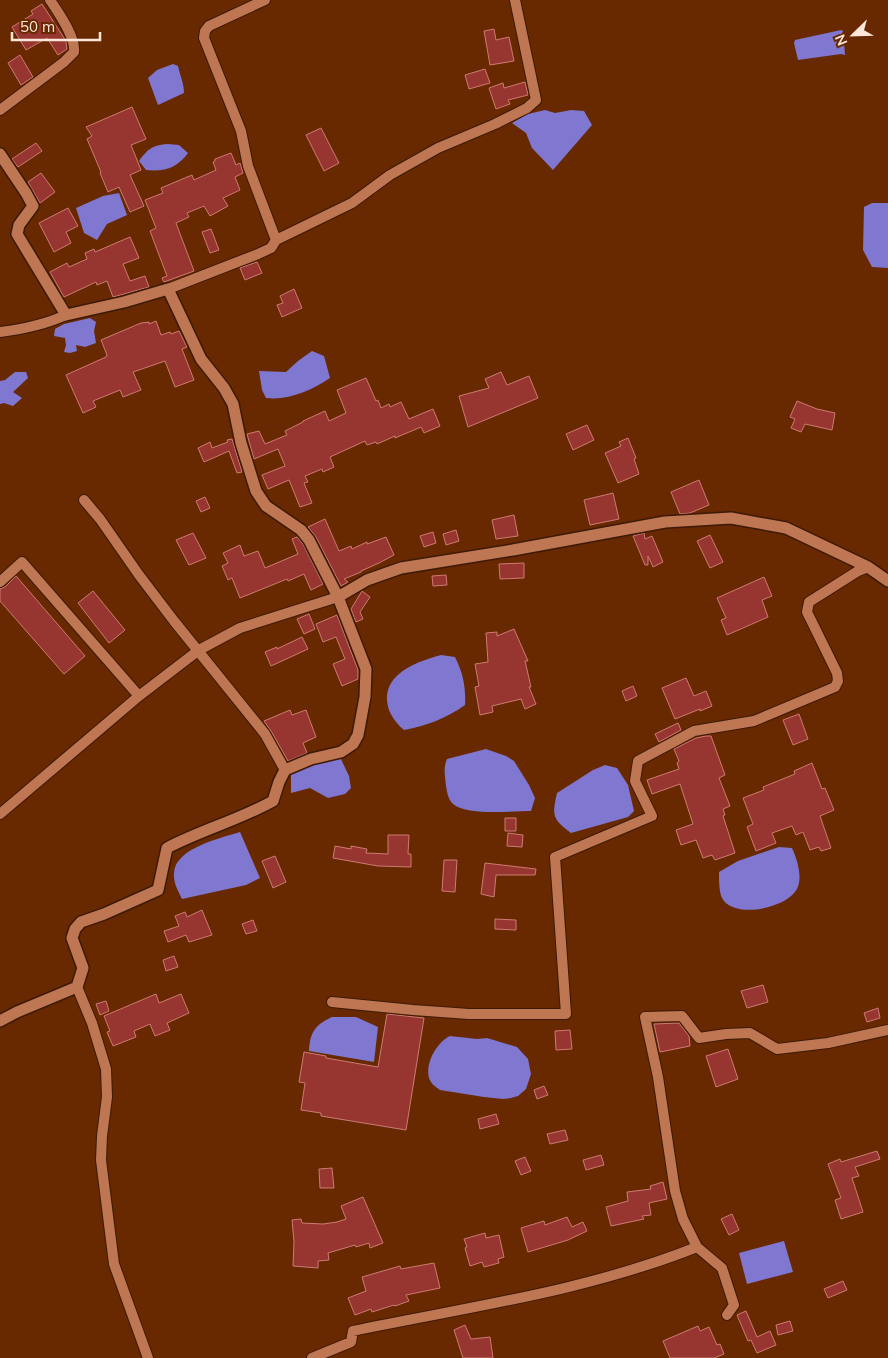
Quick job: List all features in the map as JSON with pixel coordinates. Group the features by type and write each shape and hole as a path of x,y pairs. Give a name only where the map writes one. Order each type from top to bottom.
{"street":[{"path":"0,110 64,62 74,52 70,34 50,0"},
{"path":"266,0 209,26 205,31 204,38 241,131 248,166 276,240"},
{"path":"0,332 48,323 66,315 117,304 168,289 258,254 271,248 276,240 352,203 390,175 438,148 527,108 536,100 515,0"},
{"path":"0,154 33,206 19,226 17,234 66,315"},
{"path":"148,1358 114,1264 101,1160 102,1136 108,1097 106,1070 92,1024 77,987 83,968 72,938 75,929 81,922 158,890 167,848 191,835 252,813 273,801 285,770 311,759 341,752 353,744 358,735 365,696 366,669 338,597 308,540 300,530 266,506 256,491 241,443 233,404 224,388 201,359 168,289"},
{"path":"84,500 100,519 138,575 265,734 285,770"},
{"path":"0,814 139,696 199,650 240,628 338,597 366,580 401,568 665,522 731,518 786,528 868,567 888,581"},
{"path":"0,582 22,562 139,696"},
{"path":"332,1002 469,1014 566,1014 555,858 652,816 635,781 638,761 694,731 754,721 835,686 838,681 837,673 807,612 809,602 858,571 868,567"},
{"path":"0,1021 77,987"},
{"path":"727,1315 734,1305 722,1268 697,1247 683,1219 675,1191 658,1077 645,1017 682,1016 699,1038 750,1033 777,1049 828,1042 888,1030"},
{"path":"312,1358 350,1342 353,1331 442,1312 529,1297 665,1260 697,1247"}],"shaded area":[{"path":"843,31 845,55 798,60 795,40"},
{"path":"173,64 178,66 184,93 158,105 148,78 157,70"},
{"path":"545,110 555,113 571,110 584,111 592,125 553,170 532,148 526,133 512,123 528,114"},
{"path":"158,145 179,145 188,153 170,168 146,170 139,161 145,153"},
{"path":"119,193 127,215 107,224 97,240 84,233 76,208 103,196"},
{"path":"872,203 888,203 888,268 872,267 863,250 864,207"},
{"path":"90,318 96,322 94,331 96,343 85,347 76,345 77,351 64,352 65,338 54,336 55,329 64,324"},
{"path":"312,351 324,356 330,378 300,394 283,398 266,398 262,390 259,371 286,372"},
{"path":"15,372 26,372 28,378 13,392 22,398 13,406 4,403 0,404 0,381 5,380"},
{"path":"441,655 455,657 463,680 465,705 436,721 404,730 389,710 387,695 389,688 399,674 408,667"},
{"path":"486,749 514,761 535,798 531,811 469,810 460,808 451,802 447,793 445,775 447,759"},
{"path":"340,757 349,776 351,788 345,794 328,798 310,788 291,793 291,773 294,769"},
{"path":"605,765 617,768 628,785 634,811 628,817 571,833 560,824 555,816 554,807 557,793 593,770"},
{"path":"240,832 260,878 246,885 182,899 176,886 174,873 176,864 182,857 200,845"},
{"path":"779,847 792,848 797,863 799,884 791,896 783,902 760,909 737,909 728,905 721,895 719,872 738,861"},
{"path":"332,1017 356,1017 378,1027 374,1062 309,1051 314,1030 321,1023"},
{"path":"450,1036 477,1039 487,1038 517,1047 528,1059 531,1074 526,1089 518,1096 503,1099 440,1090 429,1078 430,1060 441,1043"},
{"path":"784,1241 793,1272 747,1284 739,1253"}],"building":[{"path":"42,4 66,41 67,49 58,55 47,38 26,50 12,27 33,14 31,11"},
{"path":"494,29 496,40 509,37 514,61 490,65 484,31"},
{"path":"20,55 33,77 21,85 8,63"},
{"path":"485,69 490,83 469,89 465,75"},
{"path":"525,82 528,95 508,100 510,104 496,109 489,88 503,83 504,88"},
{"path":"132,107 146,139 131,145 141,170 130,175 144,206 130,212 119,187 108,192 87,139 92,136 86,127"},
{"path":"321,128 339,163 324,171 306,135"},
{"path":"36,143 42,151 18,167 12,159"},
{"path":"231,153 236,165 240,163 243,173 235,177 240,190 223,198 228,206 210,216 204,206 187,213 189,217 176,223 194,271 164,282 162,278 167,276 150,231 156,228 145,200 163,193 161,188 192,175 194,180 216,170 213,162 215,159"},
{"path":"41,173 55,192 40,203 28,182"},
{"path":"68,208 78,226 66,232 71,243 54,252 39,223"},
{"path":"211,229 219,250 210,253 202,232"},
{"path":"130,237 139,258 123,264 130,281 145,276 149,287 113,297 107,281 97,285 96,282 64,297 50,272 67,263 69,267 87,259 85,253 94,249 95,252"},
{"path":"257,262 262,273 245,280 240,268"},
{"path":"294,289 302,308 282,317 277,305 283,303 280,296"},
{"path":"156,321 161,335 179,331 187,347 182,349 194,380 175,387 165,361 133,372 141,390 123,397 120,390 93,401 96,407 83,413 66,375 106,357 107,355 101,340 141,323 149,322 149,324"},
{"path":"501,372 507,385 529,376 538,398 468,427 459,396 489,388 485,379"},
{"path":"366,378 381,408 389,404 390,407 401,402 409,419 433,409 440,426 424,433 421,427 377,444 376,442 367,445 365,441 330,457 334,467 323,472 322,469 305,476 308,482 304,483 312,503 300,507 289,480 268,489 262,475 285,466 278,449 254,459 247,434 259,431 265,444 287,435 285,431 325,411 329,421 346,413 337,390"},
{"path":"797,401 817,409 835,413 832,430 805,424 801,432 791,428 795,419 790,417"},
{"path":"587,425 594,440 573,450 566,434"},
{"path":"628,438 636,458 634,459 639,474 618,483 605,453 621,446 619,442"},
{"path":"232,439 242,472 237,473 229,451 204,462 198,448 210,442 212,448"},
{"path":"699,480 709,505 690,513 680,514 671,492"},
{"path":"613,493 619,519 590,525 584,500"},
{"path":"205,497 210,508 201,512 196,501"},
{"path":"514,515 518,536 496,539 492,520"},
{"path":"325,519 339,551 351,546 352,549 367,542 367,544 386,537 394,555 344,579 348,582 341,586 316,537 308,527"},
{"path":"456,530 459,541 446,545 443,534"},
{"path":"433,532 436,543 424,547 420,536"},
{"path":"193,533 206,558 189,565 176,540"},
{"path":"644,533 645,539 652,536 663,562 653,567 648,556 648,565 645,565 633,536"},
{"path":"710,535 723,562 710,568 697,541"},
{"path":"297,537 303,544 323,584 311,590 304,574 240,598 232,578 228,580 222,566 228,563 223,553 240,545 244,556 258,551 265,568 298,554 292,539"},
{"path":"524,563 524,578 500,579 499,564"},
{"path":"446,575 447,585 433,586 432,576"},
{"path":"16,576 85,656 64,674 0,601 0,589 5,587"},
{"path":"764,577 772,596 762,600 768,617 727,635 721,620 726,618 717,598"},
{"path":"93,591 125,630 109,643 78,603"},
{"path":"362,591 370,597 360,612 363,619 356,622 351,609"},
{"path":"309,614 315,629 304,634 297,619"},
{"path":"337,615 358,670 358,679 342,686 333,664 345,659 336,637 323,642 316,624"},
{"path":"514,629 528,661 525,661 531,687 529,687 536,704 525,709 521,699 492,706 493,712 480,715 475,687 479,686 475,664 488,662 486,633 497,632 497,636"},
{"path":"302,637 308,649 271,666 265,652 277,647 277,649"},
{"path":"686,678 694,696 706,691 712,706 675,719 662,688"},
{"path":"633,686 637,696 626,701 622,691"},
{"path":"290,710 292,715 306,710 316,737 303,743 307,753 288,761 264,721"},
{"path":"799,714 808,739 793,745 783,720"},
{"path":"678,723 681,730 659,742 655,734"},
{"path":"711,736 725,775 719,778 730,806 723,809 725,815 723,816 735,853 715,860 712,855 703,858 696,840 681,845 676,830 693,824 680,784 652,794 647,780 679,769 677,763 679,761 674,749 696,738"},
{"path":"812,763 822,789 825,788 834,810 820,816 831,848 821,851 819,847 810,850 803,832 796,835 792,826 772,833 776,843 756,851 747,827 753,824 743,798 764,790 763,787 795,774 794,771"},
{"path":"505,818 516,818 516,831 505,831"},
{"path":"508,833 523,835 522,847 507,846"},
{"path":"388,835 409,835 408,854 411,854 411,867 378,866 333,858 335,846 351,849 351,846 367,849 366,853 388,854"},
{"path":"275,856 286,882 273,888 262,861"},
{"path":"444,860 457,860 455,892 442,891"},
{"path":"485,863 536,869 535,875 496,875 494,897 481,894"},
{"path":"202,910 212,935 189,942 186,935 168,942 164,931 179,926 175,916 185,912 187,917"},
{"path":"495,919 516,920 516,930 495,929"},
{"path":"253,920 257,931 246,934 242,924"},
{"path":"174,956 178,967 166,971 163,960"},
{"path":"763,985 768,1002 747,1008 741,991"},
{"path":"156,994 159,1003 181,994 189,1013 167,1023 170,1030 155,1036 150,1024 134,1031 136,1037 113,1046 107,1032 110,1031 104,1016"},
{"path":"106,1001 109,1011 100,1015 96,1004"},
{"path":"878,1008 880,1018 867,1022 864,1013"},
{"path":"387,1014 424,1018 406,1130 321,1116 321,1113 301,1110 305,1083 299,1082 304,1052 326,1056 326,1058 378,1067"},
{"path":"679,1023 689,1036 690,1046 660,1052 654,1024"},
{"path":"570,1030 572,1049 556,1050 555,1031"},
{"path":"728,1049 738,1079 716,1087 706,1056"},
{"path":"544,1086 548,1095 537,1099 534,1090"},
{"path":"496,1114 499,1124 480,1129 478,1119"},
{"path":"565,1130 568,1140 550,1144 547,1134"},
{"path":"877,1151 880,1159 855,1167 859,1176 852,1178 863,1212 841,1219 835,1200 841,1198 828,1164 840,1159 841,1162"},
{"path":"601,1155 604,1165 586,1170 583,1160"},
{"path":"525,1157 531,1171 521,1175 515,1161"},
{"path":"332,1168 334,1188 320,1188 319,1169"},
{"path":"663,1182 667,1199 649,1203 651,1215 642,1216 644,1219 611,1226 606,1207 628,1201 627,1192 651,1189 650,1186"},
{"path":"363,1197 383,1243 370,1248 369,1243 356,1247 355,1245 328,1253 329,1260 318,1261 318,1268 293,1266 294,1242 292,1220 301,1219 302,1223 323,1224 337,1222 346,1219 341,1206"},
{"path":"732,1214 739,1230 729,1235 721,1219"},
{"path":"567,1217 572,1227 583,1222 587,1231 568,1240 528,1252 521,1228 544,1221 545,1225"},
{"path":"485,1233 486,1238 499,1235 504,1257 498,1259 499,1263 484,1267 482,1262 470,1266 464,1239"},
{"path":"434,1263 440,1288 406,1295 409,1301 372,1312 371,1309 355,1315 348,1298 366,1291 362,1277 400,1266 401,1269"},
{"path":"843,1281 847,1290 828,1298 824,1289"},
{"path":"746,1311 757,1337 770,1331 776,1345 757,1353 751,1340 748,1341 737,1315"},
{"path":"790,1321 793,1331 778,1335 776,1325"},
{"path":"465,1325 471,1339 490,1337 493,1358 463,1358 454,1330"},
{"path":"698,1326 700,1331 709,1327 717,1345 720,1344 724,1354 714,1358 670,1358 663,1341"}]}
